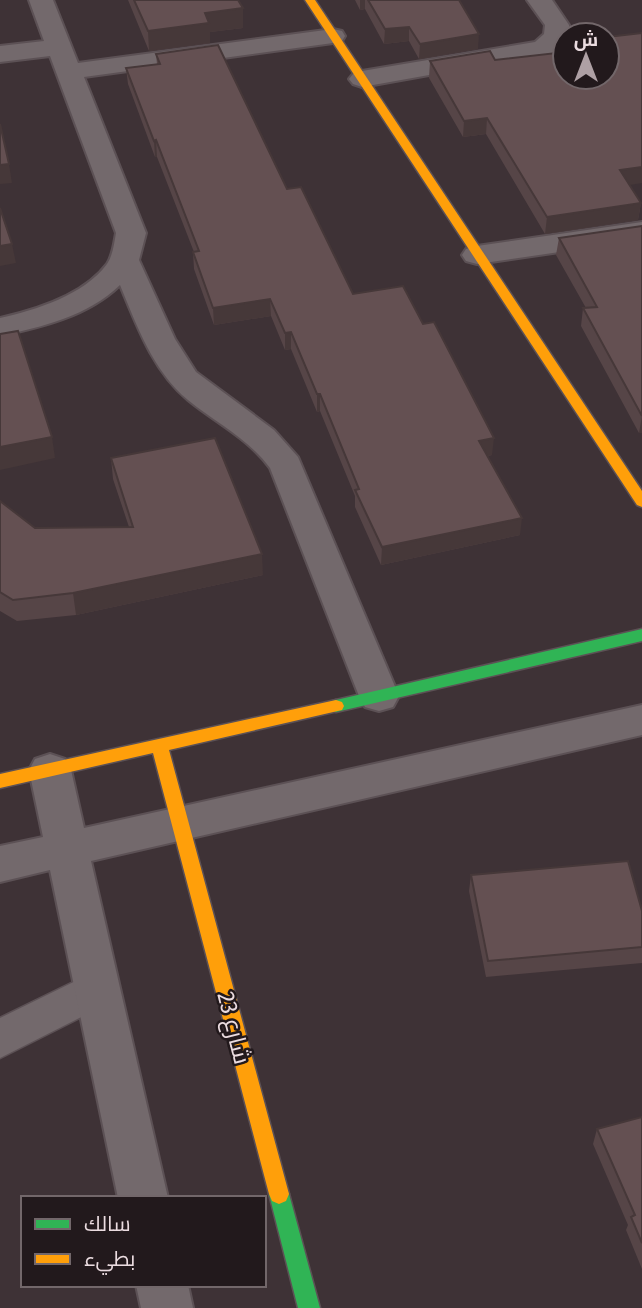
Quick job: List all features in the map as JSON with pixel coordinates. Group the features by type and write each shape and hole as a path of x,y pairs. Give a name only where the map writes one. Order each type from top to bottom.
{"street":[{"path":"0,327 64,309 101,286 124,260 131,233 41,0"},
{"path":"310,0 642,502"},
{"path":"362,79 543,48 554,41 559,33 559,25 539,0"},
{"path":"0,54 64,59 333,36"},
{"path":"477,255 642,231"},
{"path":"124,260 173,363 196,388 254,428 273,446 286,465 379,696"},
{"path":"0,781 160,747 642,635"},
{"path":"0,864 642,720"},
{"name":"شارع 23","path":"160,747 183,825 263,1140 309,1308"},
{"path":"50,770 143,1196"},
{"path":"162,1287 167,1308"}],"lane":[{"path":"0,1039 98,988"}],"building":[{"path":"134,0 238,0 243,8 205,13 209,23 148,31"},
{"path":"368,0 459,0 479,34 420,44 409,27 385,29"},
{"path":"642,33 642,167 620,170 641,203 547,217 487,118 464,121 430,61 490,51 495,60 551,54 551,91 621,91 621,35"},
{"path":"218,45 287,189 301,187 353,294 403,286 423,324 434,322 494,438 479,441 522,518 382,547 355,490 359,489 320,394 317,394 291,332 285,333 270,299 213,308 193,252 199,251 126,68 160,64 156,54"},
{"path":"0,124 9,164 0,165"},
{"path":"0,208 12,244 0,246"},
{"path":"642,226 642,416 583,308 597,307 559,238"},
{"path":"18,331 52,437 0,447 0,334"},
{"path":"215,438 262,554 73,593 13,600 0,592 0,501 35,528 133,527 111,458"},
{"path":"628,861 642,911 642,947 488,961 471,875"},
{"path":"642,1117 642,1243 631,1217 635,1215 597,1129"}],"traffic: fast":[{"path":"336,706 642,635"},
{"path":"279,1194 309,1308"}],"traffic: slow":[{"path":"310,0 642,502"},
{"path":"0,781 336,706"},
{"path":"160,747 279,1194"}]}
